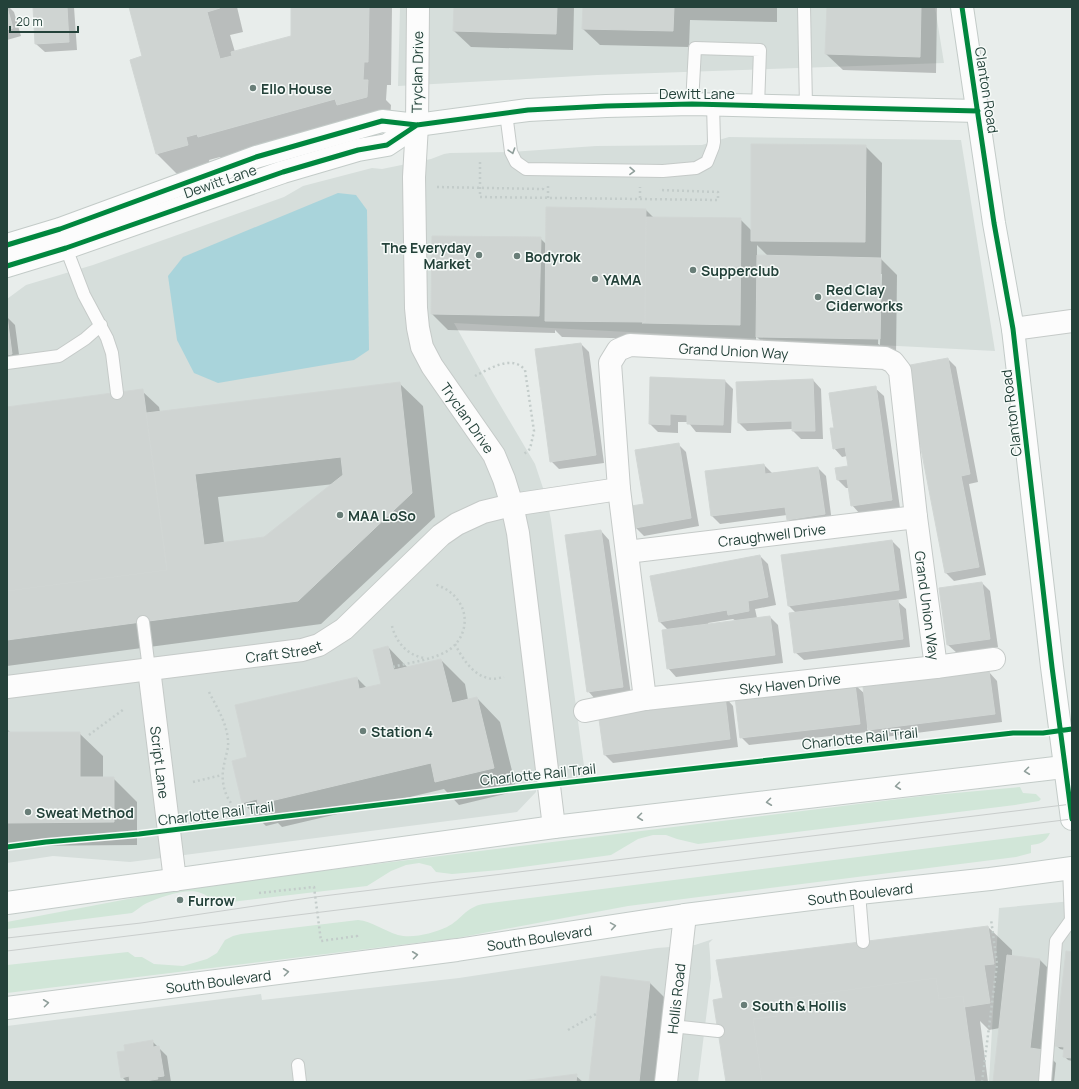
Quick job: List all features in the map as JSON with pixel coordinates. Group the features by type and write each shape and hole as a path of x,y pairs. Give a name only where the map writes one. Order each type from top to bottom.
{"street":[{"name":"Tryclan Drive","path":"418,7 417,126 414,177 416,308 418,328 422,347 432,366 494,455 504,478 512,505 518,532 554,827"},
{"name":"Clanton Road","path":"962,7 994,223 1013,329 1052,667 1069,766 1072,819"},
{"name":"Dewitt Lane","path":"7,245 60,229 256,157 382,121 417,126 528,110 606,106 702,104 978,111"},
{"name":"Dewitt Lane","path":"7,266 66,248 283,172 358,150 387,145 417,126"},
{"path":"1013,329 1072,321"},
{"name":"Grand Union Way","path":"646,699 619,489 610,363 618,350 630,345 884,358 893,362 900,371 916,517 936,667"},
{"name":"Craft Street","path":"7,686 302,650 319,645 344,629 441,535 457,524 483,512 512,505 619,489"},
{"name":"Craughwell Drive","path":"628,552 916,517"},
{"name":"Sky Haven Drive","path":"586,711 646,699 936,667 994,659"},
{"name":"Script Lane","path":"149,669 175,880"},
{"path":"7,903 554,827 1069,766"},
{"name":"South Boulevard","path":"7,1008 457,950 685,915 1071,868"},
{"name":"Hollis Road","path":"666,1082 685,915"}],"lane":[{"path":"804,7 806,106"},
{"path":"506,113 511,152 516,162 526,169 663,171 696,168 707,162 714,142 702,104 695,48 760,50 758,106"},
{"path":"66,248 84,295 101,325 112,353 117,393"},
{"path":"7,363 59,356 85,339 101,325"},
{"path":"143,622 149,669"},
{"path":"1045,1082 1056,941 1071,920 1071,868"},
{"path":"859,893 863,942"},
{"path":"672,1026 718,1031"},
{"path":"298,1065 300,1082"}],"path":[{"path":"480,162 480,197 718,200 718,192 653,190"},
{"path":"434,187 543,189 542,181"},
{"path":"548,181 548,198"},
{"path":"640,182 640,198"},
{"path":"475,376 503,364 513,363 521,366 525,370 534,431 530,449 524,454"},
{"path":"393,666 443,653 455,644 464,631 465,618 462,606 452,593 434,584"},
{"path":"392,626 396,638 409,653 417,657 426,658"},
{"path":"455,644 466,662 481,675 493,679 504,677"},
{"path":"209,692 222,715 228,741 222,775 224,788 231,803"},
{"path":"89,735 124,709"},
{"path":"193,782 222,775"},
{"path":"255,893 314,887 321,941 357,936 359,962"},
{"path":"982,1082 997,964 991,919"},
{"path":"568,1030 596,1014"}],"shaded area":[{"path":"400,7 935,7 944,63 597,75 398,86"},
{"path":"729,137 961,140 995,351 454,323 535,464 547,500 551,520 586,781 536,786 536,792 517,812 130,862 53,856 7,863 7,299 26,285 93,265 284,197 303,186 372,168 382,169 431,159 450,153 511,152 596,146 702,145"},
{"path":"1072,901 1072,1082 989,1082 999,908"},
{"path":"713,939 709,943 711,978 698,1082 7,1082 7,1026 261,994 262,1000 459,978 657,948 695,945"}],"green space":[{"path":"1020,787 1023,793 1036,794 1041,799 1039,801 1015,805 698,844 666,835 653,835 638,839 611,855 500,870 452,874 436,872 431,866 419,863 406,865 391,871 367,886 223,903 213,900 204,894 189,891 166,896 153,901 143,905 132,913 7,929 7,922 191,887 923,796"},
{"path":"1050,833 1047,839 1031,845 1031,853 1016,857 628,906 457,938 7,993 7,965 128,952 135,957 142,957 154,964 183,966 207,959 217,953 225,940 241,934 358,920 368,922 398,935 416,936 447,927 472,908 483,904"}],"water":[{"path":"338,193 356,195 367,210 369,350 354,360 218,383 194,373 177,340 168,276 183,257"}],"building":[{"path":"7,7 13,28 7,30"},
{"path":"33,7 67,7 69,42 35,44"},
{"name":"Ello House","path":"129,7 220,7 207,12 220,59 232,56 231,52 291,36 291,7 369,7 368,62 364,62 363,80 368,80 367,97 337,105 335,99 198,137 197,134 186,137 188,145 156,154 130,60 142,56"},
{"path":"454,7 557,7 556,34 453,31"},
{"path":"583,7 674,7 673,31 582,29"},
{"path":"827,7 921,7 920,57 825,54"},
{"path":"751,144 866,145 865,242 751,241"},
{"name":"YAMA","path":"546,207 646,209 645,322 545,321"},
{"name":"Supperclub","path":"646,217 741,218 740,325 642,323 645,322"},
{"path":"432,236 541,237 539,316 431,314"},
{"name":"Red Clay Ciderworks","path":"757,255 881,258 880,339 756,337"},
{"path":"7,316 12,354 7,355"},
{"path":"581,343 596,455 550,462 535,349"},
{"path":"948,358 970,474 961,476 979,567 945,573 905,366"},
{"path":"650,377 725,380 723,425 687,424 687,415 670,414 670,425 649,424"},
{"path":"813,379 815,431 792,431 792,421 738,423 736,382"},
{"name":"MAA LoSo","path":"400,382 412,493 298,601 7,640 7,591 167,570 146,413","holes":["341,457 343,475 264,537 204,545 195,474"]},
{"path":"876,386 892,500 851,506 847,479 837,480 835,468 848,466 845,447 833,449 830,428 834,428 829,393"},
{"path":"143,389 167,570 7,591 7,407"},
{"path":"679,443 691,518 635,528 631,506 644,504 635,450"},
{"path":"764,464 765,474 818,467 825,514 787,520 785,507 711,516 705,471"},
{"path":"601,530 623,687 587,692 565,535"},
{"path":"892,540 899,590 788,606 781,555"},
{"path":"760,555 768,597 748,601 749,611 728,615 727,610 659,622 650,576"},
{"path":"982,582 990,639 947,645 939,588"},
{"path":"898,600 903,639 794,653 789,613"},
{"path":"770,616 775,655 667,669 662,630"},
{"name":"Station 4","path":"388,646 394,670 441,659 452,703 477,697 494,768 435,782 431,763 258,804 257,799 242,803 232,761 247,757 235,705 357,677 359,689 381,684 373,650"},
{"path":"989,671 995,714 868,730 863,687"},
{"path":"855,684 860,724 740,738 735,697"},
{"path":"725,696 730,739 604,755 598,712"},
{"path":"7,732 80,732 80,777 114,777 114,822 7,823"},
{"name":"South & Hollis","path":"988,926 994,964 984,965 990,1003 964,1007 963,996 939,999 936,978 774,1000 777,1016 753,1019 762,1082 726,1082 713,1000 723,998 716,960"},
{"path":"1066,951 1072,952 1072,1058 1063,1057 1064,1047 1055,1046"},
{"path":"1007,955 1040,959 1030,1048 1044,1050 1041,1082 993,1082"},
{"path":"601,976 650,982 639,1082 589,1082"},
{"path":"936,978 939,999 963,996 975,1082 762,1082 753,1019 777,1016 774,1000"},
{"path":"153,1040 153,1047 159,1046 164,1076 157,1077 158,1079 139,1082 130,1082 129,1076 121,1078 117,1052 125,1051 124,1045"},
{"path":"577,1074 576,1082 514,1082"}],"tram line":[{"path":"7,938 141,923 315,897 1072,804"},
{"path":"7,951 1072,819"}],"cycle path":[{"path":"962,7 994,223 1013,329 1052,667 1072,819"},
{"path":"7,245 60,229 256,157 382,121 417,125 528,110 692,104 978,111"},
{"path":"7,266 66,248 283,172 358,150 387,145 417,125"},
{"name":"Charlotte Rail Trail","path":"7,847 139,834 518,788 1013,733 1043,733 1072,729"}],"place":[{"name":"Ello House","path":"253,88"},
{"name":"The Everyday Market","path":"479,255"},
{"name":"Bodyrok","path":"517,256"},
{"name":"Supperclub","path":"693,270"},
{"name":"YAMA","path":"595,279"},
{"name":"Red Clay Ciderworks","path":"818,297"},
{"name":"MAA LoSo","path":"340,515"},
{"name":"Station 4","path":"363,731"},
{"name":"Sweat Method","path":"28,812"},
{"name":"Furrow","path":"180,900"},
{"name":"South & Hollis","path":"744,1005"}]}
